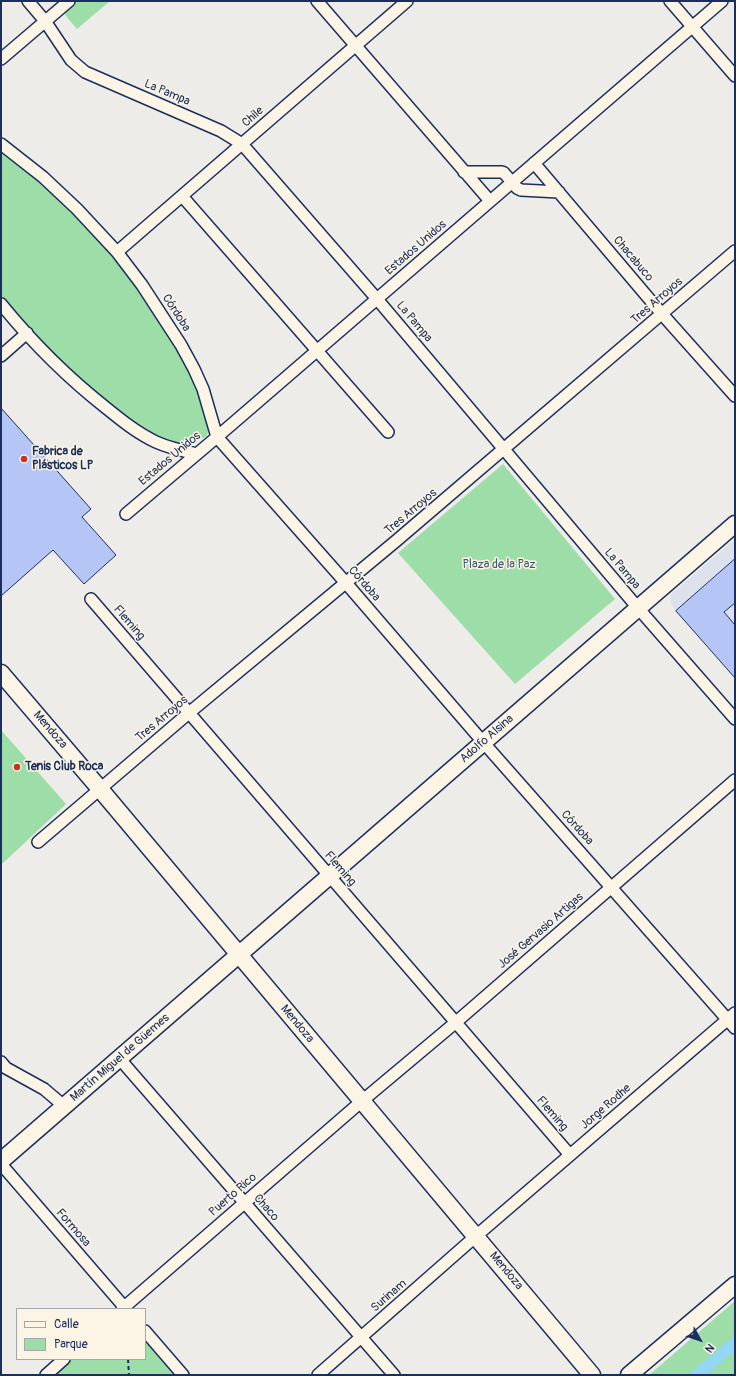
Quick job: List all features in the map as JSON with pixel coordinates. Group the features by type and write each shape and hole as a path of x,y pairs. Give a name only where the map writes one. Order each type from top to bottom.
{"main road":[{"name":"Adolfo Alsina","path":"238,954 735,524"},
{"name":"Mendoza","path":"1,673 592,1375"},
{"name":"Martín Miguel de Güemes","path":"1,1163 238,954"},
{"path":"629,1375 735,1285"}],"street":[{"name":"La Pampa","path":"28,1 45,21 71,60 85,72 221,131 242,144 377,299 638,608 735,719"},
{"path":"1,59 69,1"},
{"path":"317,1 490,201"},
{"name":"Chile","path":"116,252 407,1"},
{"path":"670,1 735,76"},
{"name":"Estados Unidos","path":"126,514 722,1"},
{"name":"Córdoba","path":"1,144 43,177 77,209 116,252 142,285 181,345 194,369 203,389 217,436 611,887 733,1020"},
{"name":"Chacabuco","path":"534,163 662,314 735,396"},
{"path":"464,172 502,172 517,188 521,190 559,192"},
{"path":"182,196 388,432"},
{"name":"Tres Arroyos","path":"38,842 190,712 346,583 504,449 735,250"},
{"path":"1,304 77,385 126,423 156,442 174,449 197,454"},
{"path":"1,356 27,333"},
{"name":"Fleming","path":"91,599 190,712 329,876 570,1155"},
{"name":"José Gervasio Artigas","path":"362,1101 456,1022 735,780"},
{"name":"Jorge Rodhe","path":"476,1236 570,1155 733,1020"},
{"name":"Chaco","path":"119,1058 394,1375"},
{"path":"1,1062 6,1068 44,1089 64,1106"},
{"name":"Puerto Rico","path":"124,1308 362,1101"},
{"name":"Formosa","path":"1,1163 124,1308"},
{"name":"Surinam","path":"318,1375 476,1236"},
{"path":"146,1332 183,1375"},
{"path":"46,1375 63,1360"}],"path":[{"path":"128,1360 129,1375"}],"shaded area":[{"path":"735,539 735,678 672,606 670,595"}],"green space":[{"path":"73,1 110,1 77,29 65,15 68,5"},
{"path":"1,147 19,161 116,253 192,370 209,427 207,436 195,442 177,444 157,440 79,383 1,300"},
{"name":"Plaza de la Paz","path":"503,464 615,599 515,684 398,553"},
{"name":"Tenis Club Roca","path":"1,730 66,804 1,865"},
{"path":"735,1301 735,1375 649,1375"},
{"path":"146,1332 183,1375 46,1375 63,1360 146,1360"}],"building":[{"name":"Fabrica de Plásticos LP","path":"1,408 91,509 82,517 116,555 84,584 53,550 1,596"},
{"path":"735,559 735,603 724,612 735,625 735,678 676,611"}],"waterway":[{"path":"697,1375 735,1343"}],"place":[{"name":"Fabrica de Plásticos LP","path":"24,459"},
{"name":"Tenis Club Roca","path":"17,767"}]}
